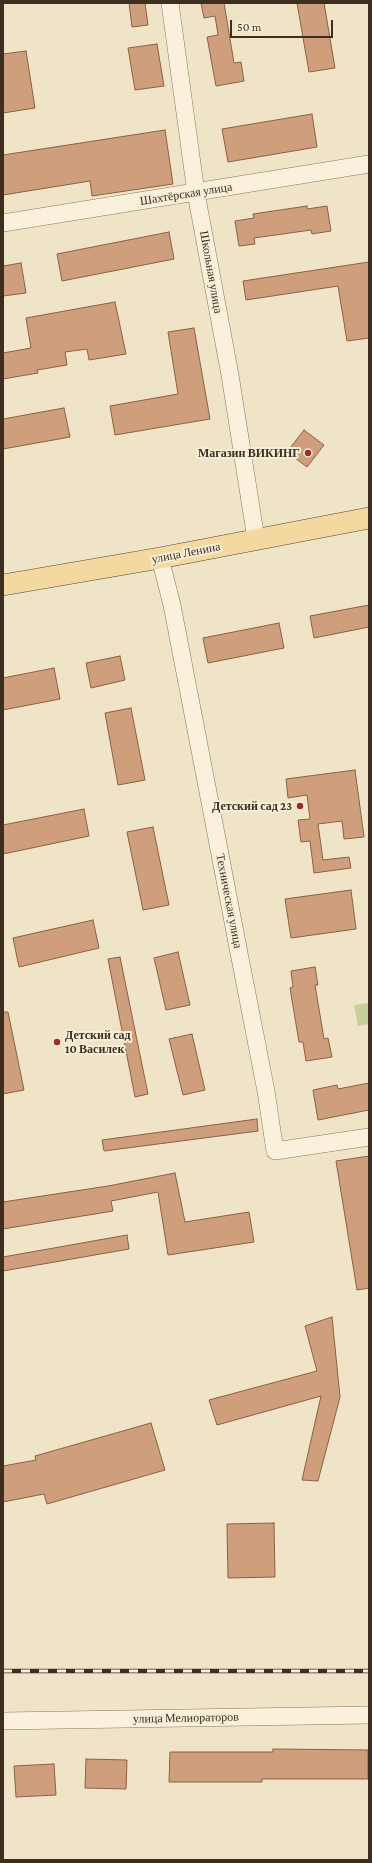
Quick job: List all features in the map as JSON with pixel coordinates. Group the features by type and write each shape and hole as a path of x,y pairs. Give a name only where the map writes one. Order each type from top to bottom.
{"main road":[{"name":"улица Ленина","path":"3,585 160,558 369,518"}],"street":[{"name":"Школьная улица","path":"170,3 196,193 230,375 256,539"},
{"name":"Шахтёрская улица","path":"3,223 369,164"},
{"name":"Техническая улица","path":"160,558 172,605 266,1091 275,1151 369,1137"},
{"name":"улица Мелиораторов","path":"3,1721 369,1716"}],"green space":[{"path":"369,1003 369,1024 358,1026 354,1005"}],"building":[{"path":"129,3 145,3 148,25 132,27"},
{"path":"201,3 224,3 234,63 241,62 244,81 216,86 207,37 218,35 215,16 204,18"},
{"path":"297,3 324,3 335,68 309,72"},
{"path":"157,44 164,86 135,90 128,48"},
{"path":"26,51 35,108 3,113 3,54"},
{"path":"312,114 317,147 228,162 222,129"},
{"path":"165,130 173,184 92,196 90,181 3,195 3,155"},
{"path":"307,206 307,209 327,206 331,231 312,234 311,230 254,238 255,244 239,246 235,221 254,218 253,214"},
{"path":"169,232 174,259 62,281 57,254"},
{"path":"369,262 369,338 347,341 338,286 246,300 243,281"},
{"path":"21,263 26,293 3,296 3,266"},
{"path":"115,302 126,354 89,360 87,349 65,352 67,365 37,370 38,373 3,379 3,353 31,348 26,318"},
{"path":"194,328 210,419 115,435 110,406 178,394 168,332"},
{"path":"64,408 70,437 3,449 3,419"},
{"path":"304,430 324,445 307,467 287,452"},
{"path":"369,605 369,627 314,638 310,616"},
{"path":"279,623 284,648 208,663 203,638"},
{"path":"120,656 125,680 91,688 86,663"},
{"path":"54,668 60,699 3,710 3,678"},
{"path":"131,708 145,780 118,785 105,713"},
{"path":"355,770 364,837 344,839 342,821 318,824 323,860 349,857 351,868 314,873 310,841 301,842 298,820 310,819 307,795 288,798 286,779"},
{"path":"84,809 89,836 3,854 3,825"},
{"path":"153,827 169,905 143,910 127,832"},
{"path":"351,890 356,929 291,938 285,899"},
{"path":"93,920 99,948 19,967 13,938"},
{"path":"178,952 190,1005 166,1010 154,958"},
{"path":"120,957 148,1094 135,1097 108,959"},
{"path":"315,967 318,985 315,985 324,1039 328,1038 332,1057 306,1061 303,1042 299,1042 290,988 293,987 291,971"},
{"path":"3,1012 8,1012 24,1090 3,1094"},
{"path":"192,1034 205,1090 183,1095 169,1039"},
{"path":"369,1083 369,1110 318,1120 313,1090 337,1085 338,1089"},
{"path":"257,1119 258,1131 104,1151 102,1140"},
{"path":"369,1156 369,1288 357,1290 336,1161"},
{"path":"175,1173 185,1222 249,1212 254,1242 168,1255 158,1192 111,1201 113,1211 3,1229 3,1202 108,1186"},
{"path":"127,1235 129,1249 3,1271 3,1257"},
{"path":"332,1317 340,1397 318,1481 302,1480 321,1396 217,1425 209,1400 317,1371 305,1326"},
{"path":"151,1423 165,1470 47,1504 44,1494 3,1502 3,1466 36,1460 35,1456"},
{"path":"274,1523 275,1577 228,1578 227,1524"},
{"path":"273,1749 368,1750 368,1779 262,1779 262,1782 169,1782 170,1752 273,1752"},
{"path":"86,1759 127,1760 126,1789 85,1788"},
{"path":"54,1764 56,1795 16,1797 14,1766"}],"railway":[{"path":"3,1671 369,1671"}],"place":[{"name":"Магазин ВИКИНГ","path":"308,453"},
{"name":"Детский сад 23","path":"300,806"},
{"name":"Детский сад 10 Василек","path":"57,1042"}]}
